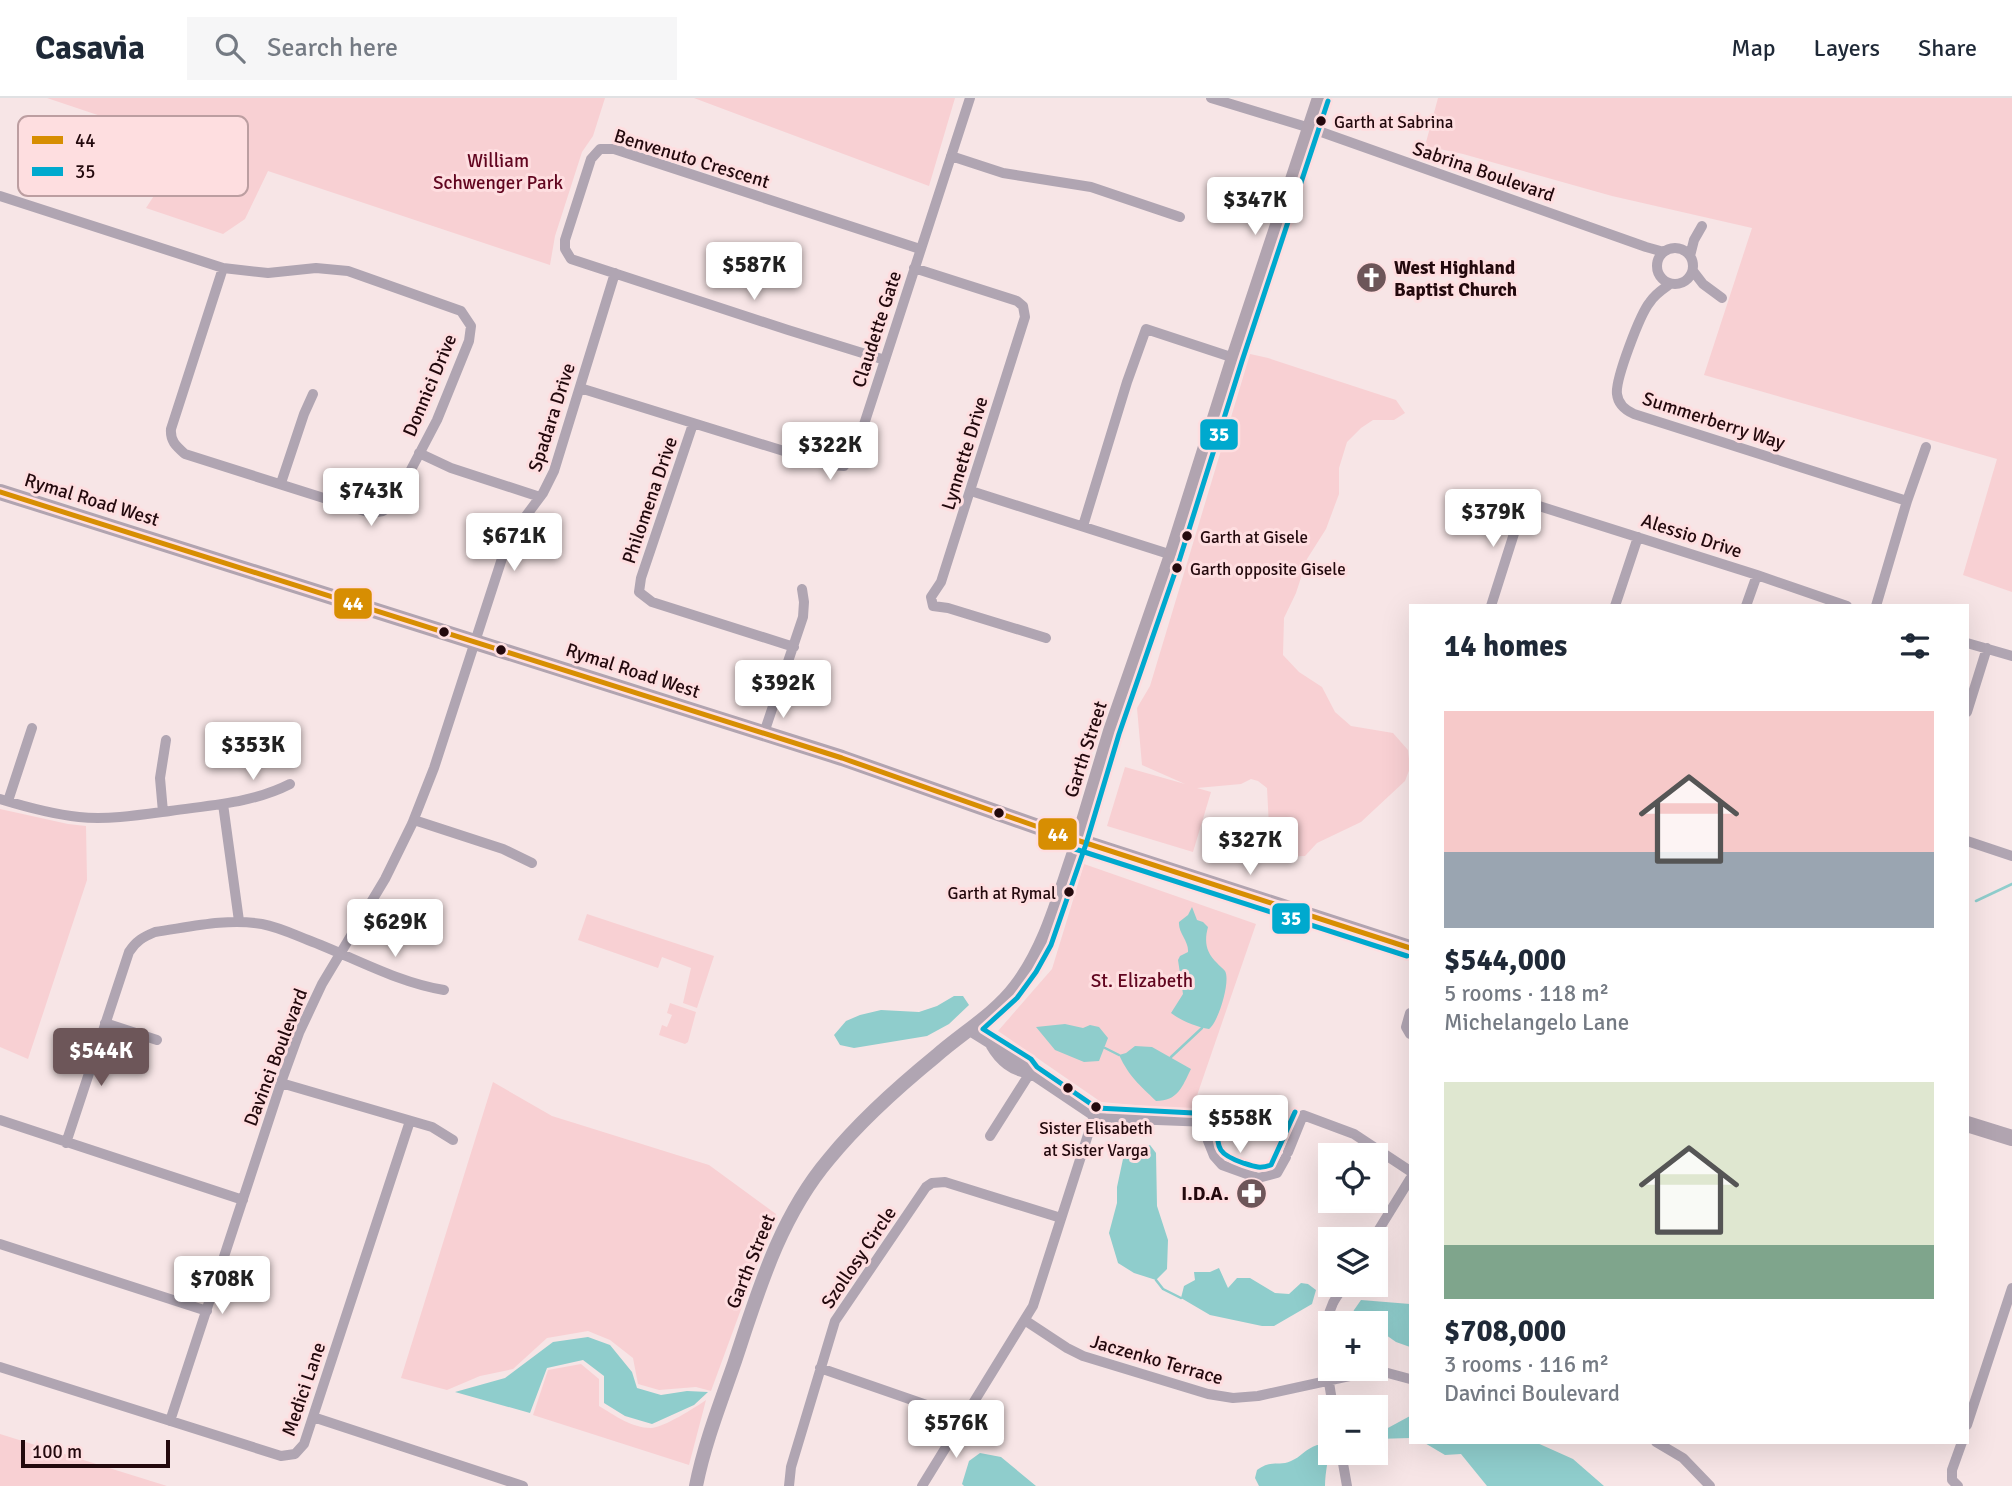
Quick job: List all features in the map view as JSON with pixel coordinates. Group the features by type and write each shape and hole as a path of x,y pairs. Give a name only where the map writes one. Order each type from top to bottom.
{"main road":[{"name":"Garth Street","path":"1078,841 1111,731 1172,555 1320,98"},
{"name":"Rymal Road West","path":"0,492 764,733 1078,841 1409,948"},
{"path":"1969,1125 2012,1138"}],"street":[{"name":"Claudette Gate","path":"580,388 829,465 844,466 857,446 970,98"},
{"path":"1211,98 1310,128"},
{"name":"Sabrina Boulevard","path":"1310,128 1664,252"},
{"name":"Benvenuto Crescent","path":"885,360 571,259 565,249 565,240 592,159 600,149 614,149 920,249"},
{"path":"951,156 1003,173 1091,187 1180,217"},
{"name":"Donnici Drive","path":"0,196 223,268 268,273 316,268 348,271 461,311 471,326 469,341 437,420 393,504 383,511 371,513 185,454 173,443 171,429 223,268"},
{"path":"1690,256 1694,240 1702,226"},
{"path":"1657,262 1664,252 1694,240"},
{"path":"1646,247 1657,262 1659,274 1670,284 1679,284 1689,276 1693,261 1679,248"},
{"name":"Lynnette Drive","path":"914,268 1017,301 1023,306 1025,317 941,582 931,597 933,606 948,608 1045,638"},
{"name":"Spadara Drive","path":"475,641 508,540 540,497 554,471 615,273"},
{"name":"Summerberry Way","path":"1659,274 1652,298 1640,317 1617,386 1619,400 1627,411 1907,501"},
{"path":"1689,276 1722,298"},
{"name":"Summerberry Way","path":"1652,298 1670,284"},
{"path":"1083,526 1146,329 1234,358"},
{"path":"281,483 313,394"},
{"name":"Philomena Drive","path":"693,424 639,592 652,602 794,647"},
{"path":"1877,604 1926,447"},
{"path":"419,453 451,468 540,497"},
{"path":"971,491 1172,555"},
{"name":"Alessio Drive","path":"1493,604 1518,522 1526,510 1539,506 1841,604"},
{"path":"1616,604 1638,537"},
{"path":"1747,604 1756,575"},
{"path":"764,733 803,617 802,589"},
{"name":"Davinci Boulevard","path":"170,1421 281,1083 307,1015 340,952 385,879 414,820 434,768 475,641"},
{"path":"1969,643 2012,656"},
{"path":"1969,706 1987,649"},
{"path":"32,728 4,800 37,811 82,818 127,816 259,797 290,784"},
{"path":"163,811 160,778 166,740"},
{"path":"223,804 239,921"},
{"path":"414,820 503,849 532,863"},
{"name":"Garth Street","path":"696,1486 768,1262 796,1206 847,1138 936,1055 1011,992 1043,942 1078,841"},
{"path":"1969,842 2012,856"},
{"path":"66,1143 130,952 135,943 144,936 155,932 239,921 278,928 406,981 444,990"},
{"path":"105,1023 157,1040"},
{"path":"1397,1026 1409,1033"},
{"path":"968,1030 991,1046 998,1058 1021,1073 1030,1073 1094,1116 1209,1122 1208,1141 1214,1156 1222,1165 1258,1178 1277,1173 1303,1115 1354,1134 1409,1170"},
{"path":"990,1136 1030,1073"},
{"path":"281,1083 432,1127 453,1140"},
{"path":"922,1486 1034,1306 1094,1116"},
{"path":"0,1121 243,1200"},
{"name":"Medici Lane","path":"0,1367 281,1456 288,1456 300,1450 313,1418 410,1121"},
{"path":"1380,1227 1409,1181"},
{"name":"Szollosy Circle","path":"789,1486 791,1467 835,1321 926,1187 932,1183 945,1182 1061,1218"},
{"path":"0,1244 206,1311"},
{"path":"1969,1420 2012,1290"},
{"path":"1331,1395 1325,1343 1327,1323 1337,1297"},
{"name":"Jaczenko Terrace","path":"1026,1321 1083,1356 1208,1394 1233,1398 1258,1396 1368,1372 1384,1372 1409,1379"},
{"path":"820,1368 964,1418"},
{"path":"313,1418 523,1486"},
{"path":"1659,1444 1683,1458 1710,1486"},
{"path":"1958,1486 1952,1480 1952,1470 1961,1444"},
{"path":"1343,1465 1347,1486"}],"green space":[{"name":"William Schwenger Park","path":"47,98 605,98 593,136 582,152 555,236 550,265 268,171 245,219 223,234 146,208 154,196 248,196 248,116 101,116"},
{"path":"694,98 955,98 929,186"},
{"path":"1438,98 2012,98 2012,592 1963,575 1997,459 1704,375 1752,228 1612,196 1425,146"},
{"path":"1250,354 1396,400 1405,413 1394,420 1373,420 1347,442 1339,468 1339,494 1326,529 1307,559 1296,593 1284,618 1283,655 1299,672 1322,687 1335,712 1351,726 1393,733 1408,750 1409,771 1405,781 1361,822 1317,843 1305,856 1284,857 1270,846 1267,788 1251,779 1241,784 1197,788 1211,792 1193,852 1107,826 1125,767 1185,784 1142,765 1137,708 1150,686"},
{"path":"0,809 86,826 87,880 28,1059 0,1047"},
{"name":"St. Elizabeth","path":"1084,864 1256,924 1192,1110 1101,1102 998,1031 1052,969"},
{"path":"587,914 714,956 697,1008 683,1003 691,968 662,957 658,968 578,940"},
{"path":"670,1003 696,1012 688,1042 685,1044 659,1035 662,1025 667,1027 672,1015 667,1013"},
{"path":"493,1082 552,1116 709,1165 776,1214 711,1391 696,1387 659,1390 638,1384 633,1358 610,1340 588,1331 547,1338 513,1369 480,1376 447,1390 401,1378"},
{"path":"581,1364 599,1379 599,1406 637,1426 651,1428 663,1425 706,1400 689,1465 533,1415 548,1370"},
{"path":"0,1434 167,1486 0,1486"}],"water":[{"path":"1192,907 1197,920 1208,927 1208,951 1225,971 1226,976 1223,1002 1209,1029 1179,1019 1171,1013 1183,994 1178,960 1188,952 1179,922 1188,915"},
{"path":"954,996 963,996 969,1005 949,1024 927,1036 854,1048 840,1045 834,1035 846,1021 860,1015 881,1010 919,1012"},
{"path":"1065,1024 1083,1028 1090,1025 1099,1027 1108,1038 1099,1061 1084,1062 1055,1050 1036,1027"},
{"path":"1135,1046 1152,1047 1191,1069 1174,1096 1156,1101 1131,1075 1119,1055"},
{"path":"1150,1145 1156,1153 1157,1206 1168,1240 1167,1269 1156,1280 1134,1273 1118,1263 1109,1233 1117,1203 1117,1187 1123,1159"},
{"path":"1219,1268 1228,1288 1237,1278 1250,1278 1275,1293 1289,1294 1301,1283 1308,1284 1316,1290 1312,1304 1274,1326 1262,1326 1210,1315 1181,1298 1184,1286 1195,1280 1194,1272 1210,1272"},
{"path":"1361,1300 1409,1304 1409,1347 1388,1336 1388,1311 1354,1311"},
{"path":"588,1337 610,1345 632,1372 637,1388 661,1395 687,1391 708,1392 694,1405 652,1424 625,1416 604,1403 604,1376 583,1360 547,1368 530,1413 455,1392 505,1378 553,1342"},
{"path":"1409,1417 1409,1438 1388,1439 1388,1428"},
{"path":"1426,1444 1539,1444 1573,1459 1604,1486 1487,1486 1461,1454 1445,1455"},
{"path":"1318,1445 1318,1465 1327,1465 1325,1486 1259,1486 1255,1478 1257,1470 1267,1465 1291,1461"},
{"path":"980,1453 1001,1457 1036,1486 964,1486 962,1484 969,1461"}],"waterway":[{"path":"1976,901 2012,884"},
{"path":"1171,1057 1202,1028"},
{"path":"1105,1048 1119,1055"},
{"path":"1156,1280 1163,1289 1181,1298"}],"transit line":[{"name":"35","path":"1295,1112 1271,1165 1251,1166 1227,1156 1220,1148 1217,1120 1213,1114 1097,1108 1037,1067 1031,1059 983,1029 1017,998 1051,945 1328,101"},
{"name":"44","path":"0,492 842,758 1058,834 1409,948"},
{"name":"35","path":"1075,849 1407,956"}],"place":[{"name":"Garth at Sabrina","path":"1321,121"},
{"name":"West Highland Baptist Church","path":"1371,278"},
{"name":"Garth at Gisele","path":"1187,536"},
{"name":"Garth opposite Gisele","path":"1177,568"},
{"name":"Garth at Rymal","path":"1069,892"},
{"name":"Sister Elisabeth at Sister Varga","path":"1096,1107"},
{"name":"I.D.A.","path":"1252,1193"}]}
